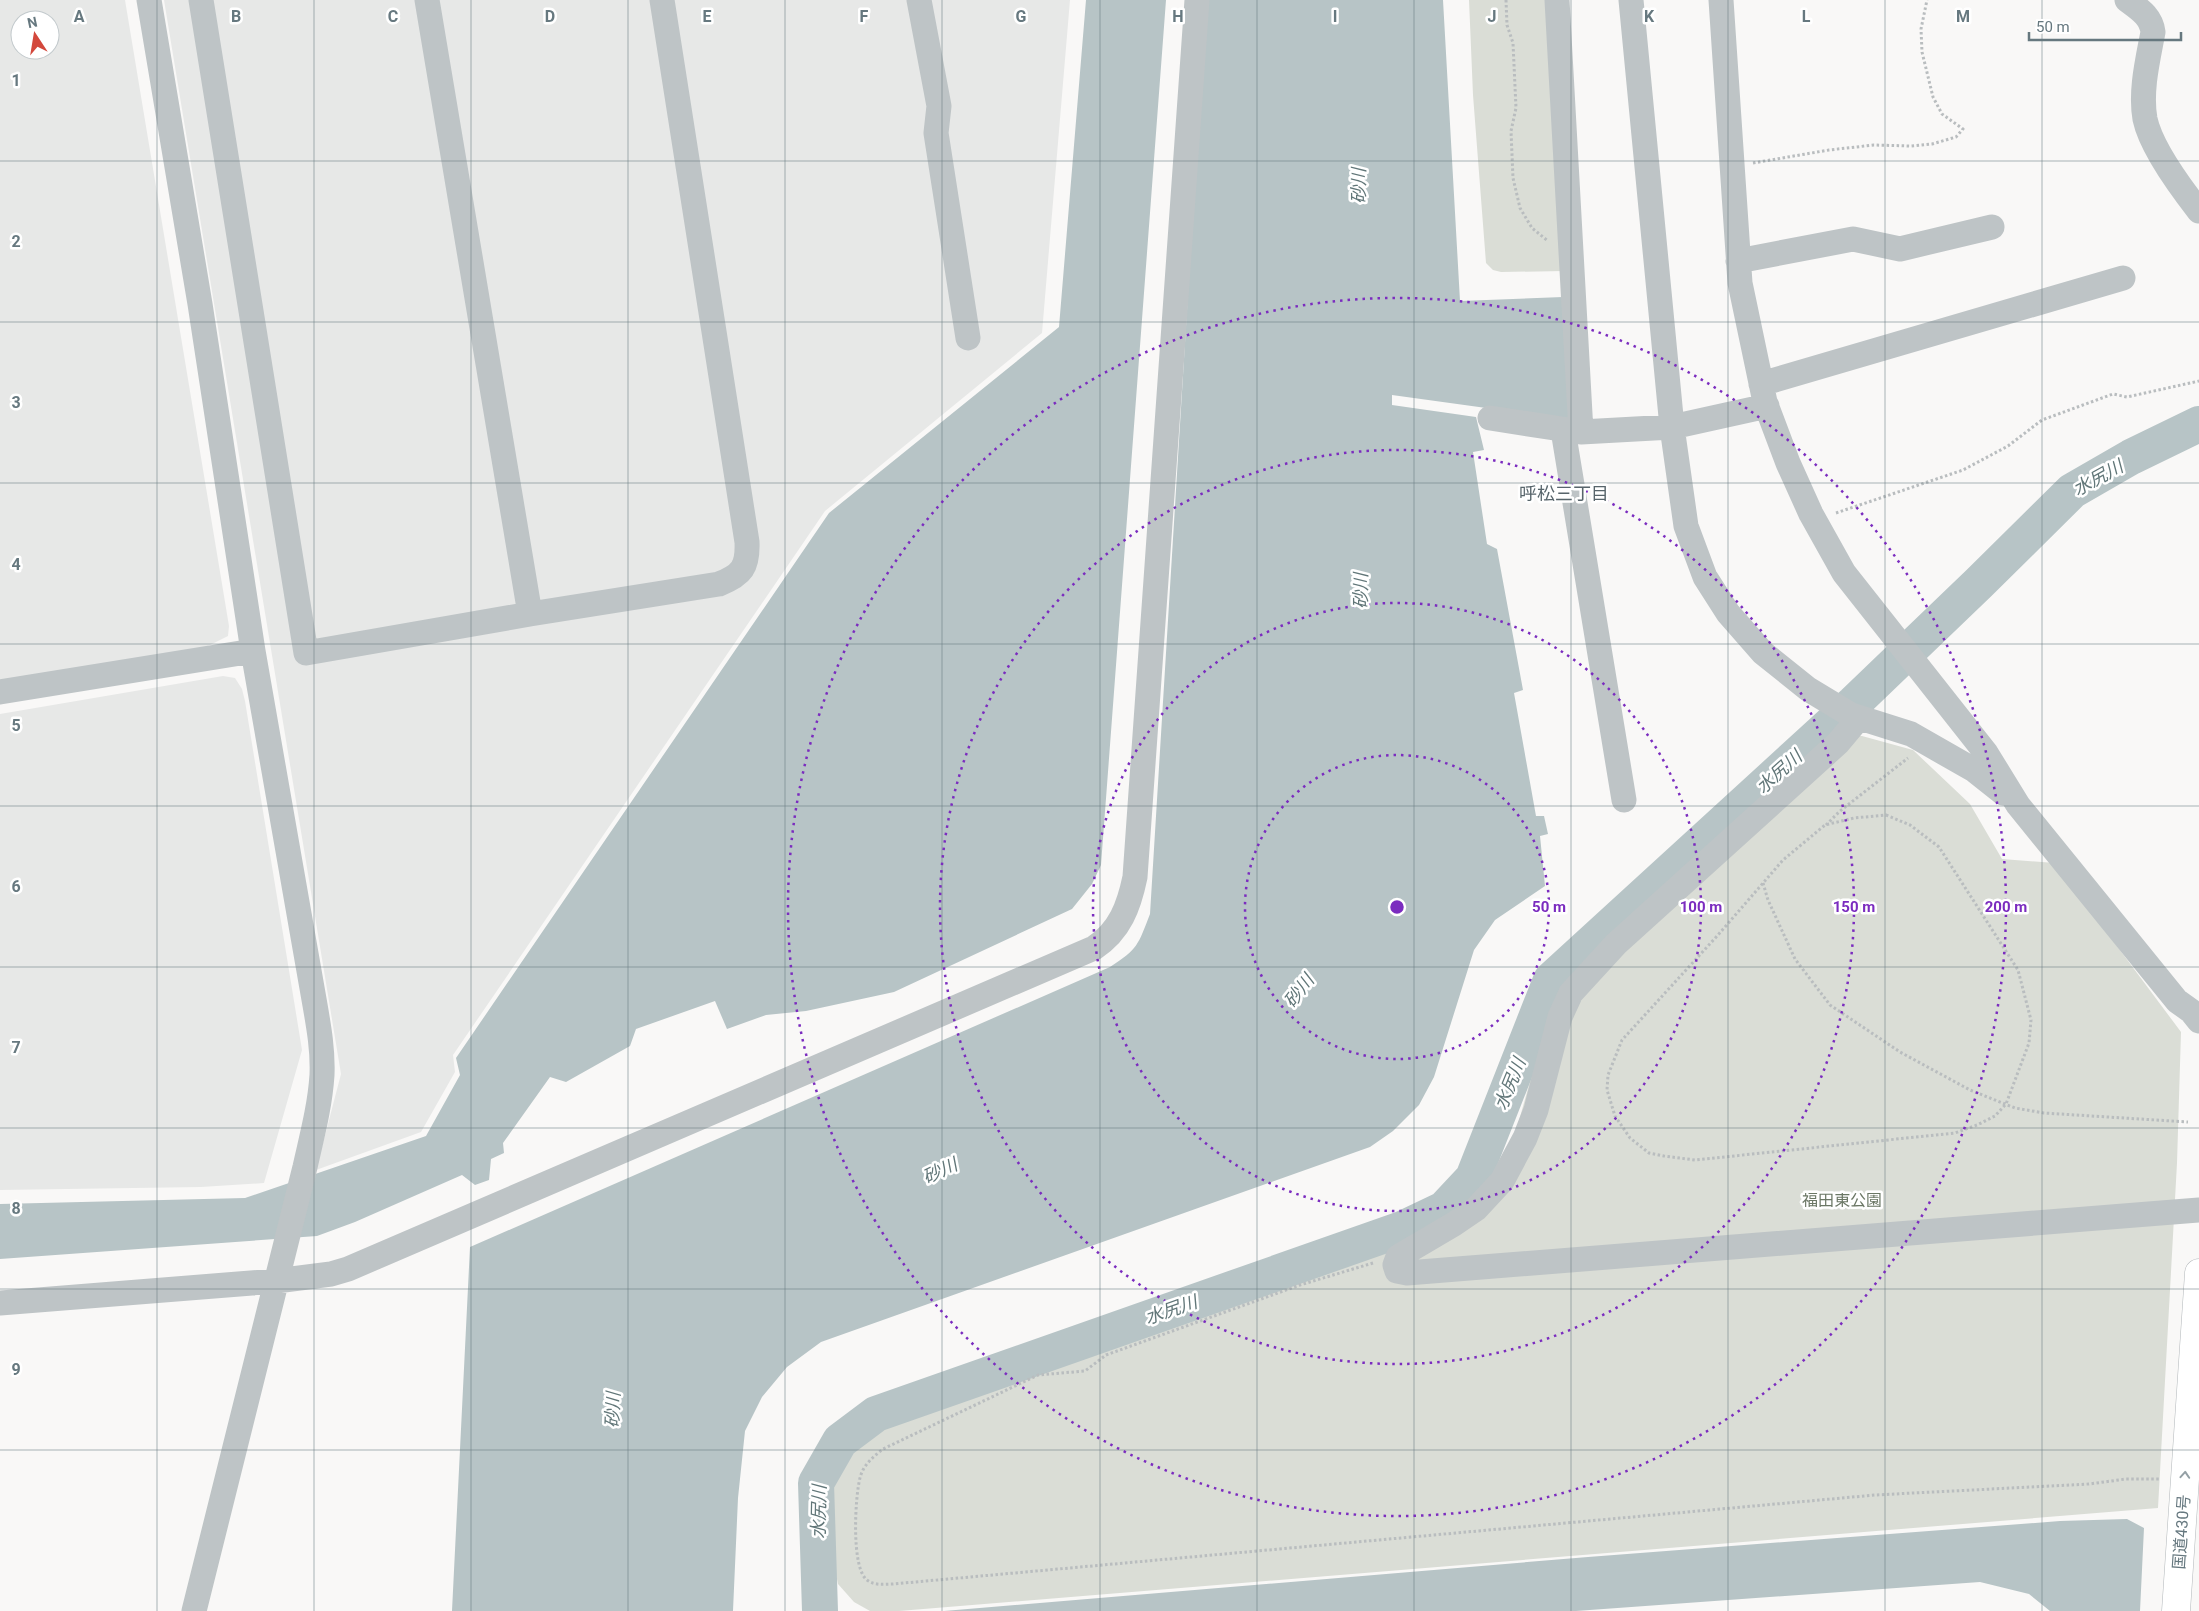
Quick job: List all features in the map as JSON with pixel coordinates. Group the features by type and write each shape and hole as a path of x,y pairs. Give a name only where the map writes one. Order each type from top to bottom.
{"highway":[{"name":"国道430号","path":"2176,1611 2199,1273"}],"street":[{"path":"149,0 200,304 253,651 321,1042 322,1074 320,1098 304,1167 194,1611"},
{"path":"202,0 306,653 530,614 719,584 735,578 748,561 747,542 662,0"},
{"path":"427,0 530,614"},
{"path":"919,0 938,106 936,133 968,338"},
{"path":"0,1303 278,1274 325,1275 348,1269 1094,948 1105,941 1119,924 1131,895 1135,877 1197,0"},
{"path":"1557,0 1572,431 1624,800"},
{"path":"1631,0 1672,427 1686,526 1705,577 1728,613 1763,653 1808,689 1848,713 1911,734 1926,742 1974,770 2018,805"},
{"path":"1721,0 1740,283 1764,395 1788,463 1814,521 1844,573 1986,753 2018,805 2177,1001 2191,1011 2199,1021"},
{"path":"2127,0 2147,16 2152,23 2154,32 2144,95 2145,119 2152,140 2186,195 2199,211"},
{"path":"1738,261 1853,238 1900,249 1992,227"},
{"path":"1490,418 1572,431 1672,427 1764,395 2123,278"},
{"path":"0,692 253,651"},
{"path":"1848,713 1838,743 1616,944 1571,993 1560,1017 1536,1110 1525,1138 1502,1181 1476,1209 1439,1234 1398,1257 1395,1265 1396,1271 1406,1272 2199,1210"}],"path":[{"path":"1506,0 1507,25 1513,43 1516,108 1511,131 1513,178 1520,208 1532,228 1548,242"},
{"path":"1731,168 1829,150 1874,144 1911,146 1956,137 1963,129 1942,114 1934,97 1922,52 1921,29 1926,0"},
{"path":"1814,521 1963,470 2008,446 2042,420 2113,394 2127,398 2199,381"},
{"path":"1825,825 1854,818 1886,815 1910,825 1938,847 1998,937 2018,970 2031,1020 2029,1043 2006,1104 1995,1116 1955,1133 1695,1160 1649,1153 1630,1138 1615,1116 1607,1090 1608,1075 1622,1040 1783,860 1840,811 1926,742"},
{"path":"1763,883 1768,900 1795,959 1830,1005 1900,1052 1970,1090 2006,1104 2044,1114 2188,1122"},
{"path":"1398,1257 1300,1284 1106,1356 1085,1371 1038,1376 883,1449 868,1461 864,1468 860,1478 856,1501 859,1567 865,1579 874,1584 893,1584 1837,1498 2089,1484 2126,1479 2160,1479"}],"shaded area":[{"path":"0,0 125,0 229,626 228,636 200,650 0,682"},
{"path":"164,0 1070,0 1042,333 825,511 453,1055 455,1072 421,1132 316,1170 341,1074"},
{"path":"223,676 235,678 242,689 245,701 302,1050 264,1183 201,1187 0,1190 0,714"}],"green space":[{"path":"1469,0 1550,0 1564,271 1501,272 1493,270 1486,263 1473,95"},
{"name":"福田東公園","path":"1836,735 1862,736 1913,750 1970,804 2002,859 2055,863 2181,1032 2177,1163 2158,1508 899,1611 870,1611 854,1602 838,1584 828,1536 830,1499 838,1464 863,1433 1412,1236 1453,1217 1477,1194 1508,1149 1516,1131 1545,1029"}],"water":[{"path":"1086,0 1166,0 1101,865 1092,884 1072,909 894,992 806,1011 766,1015 727,1029 715,1001 636,1029 630,1046 566,1082 550,1077 503,1143 504,1153 491,1159 489,1180 475,1185 462,1175 355,1222 317,1236 0,1259 0,1204 245,1198 426,1136 460,1075 456,1058 829,513 1059,327"},
{"name":"砂川","path":"1206,0 1443,0 1460,301 1563,297 1572,413 1567,419 1392,395 1392,405 1476,417 1484,450 1473,452 1487,544 1497,549 1523,690 1514,693 1536,816 1544,816 1548,834 1540,836 1545,886 1495,920 1474,950 1434,1077 1419,1105 1393,1131 1370,1147 821,1342 787,1367 762,1397 745,1431 738,1498 733,1611 452,1611 470,1247 1110,967 1132,950 1139,940 1150,914"},
{"path":"2127,1519 2144,1528 2140,1611 2050,1611 2029,1594 1980,1582 1576,1611 944,1611 1588,1557 2060,1521"}],"waterway":[{"name":"水尻川","path":"820,1611 816,1483 840,1441 876,1414 1402,1229 1444,1209 1473,1178 1551,980 1854,703 2072,491 2131,457 2199,424"}],"district":[{"name":"呼松三丁目","path":"1564,494"}]}
